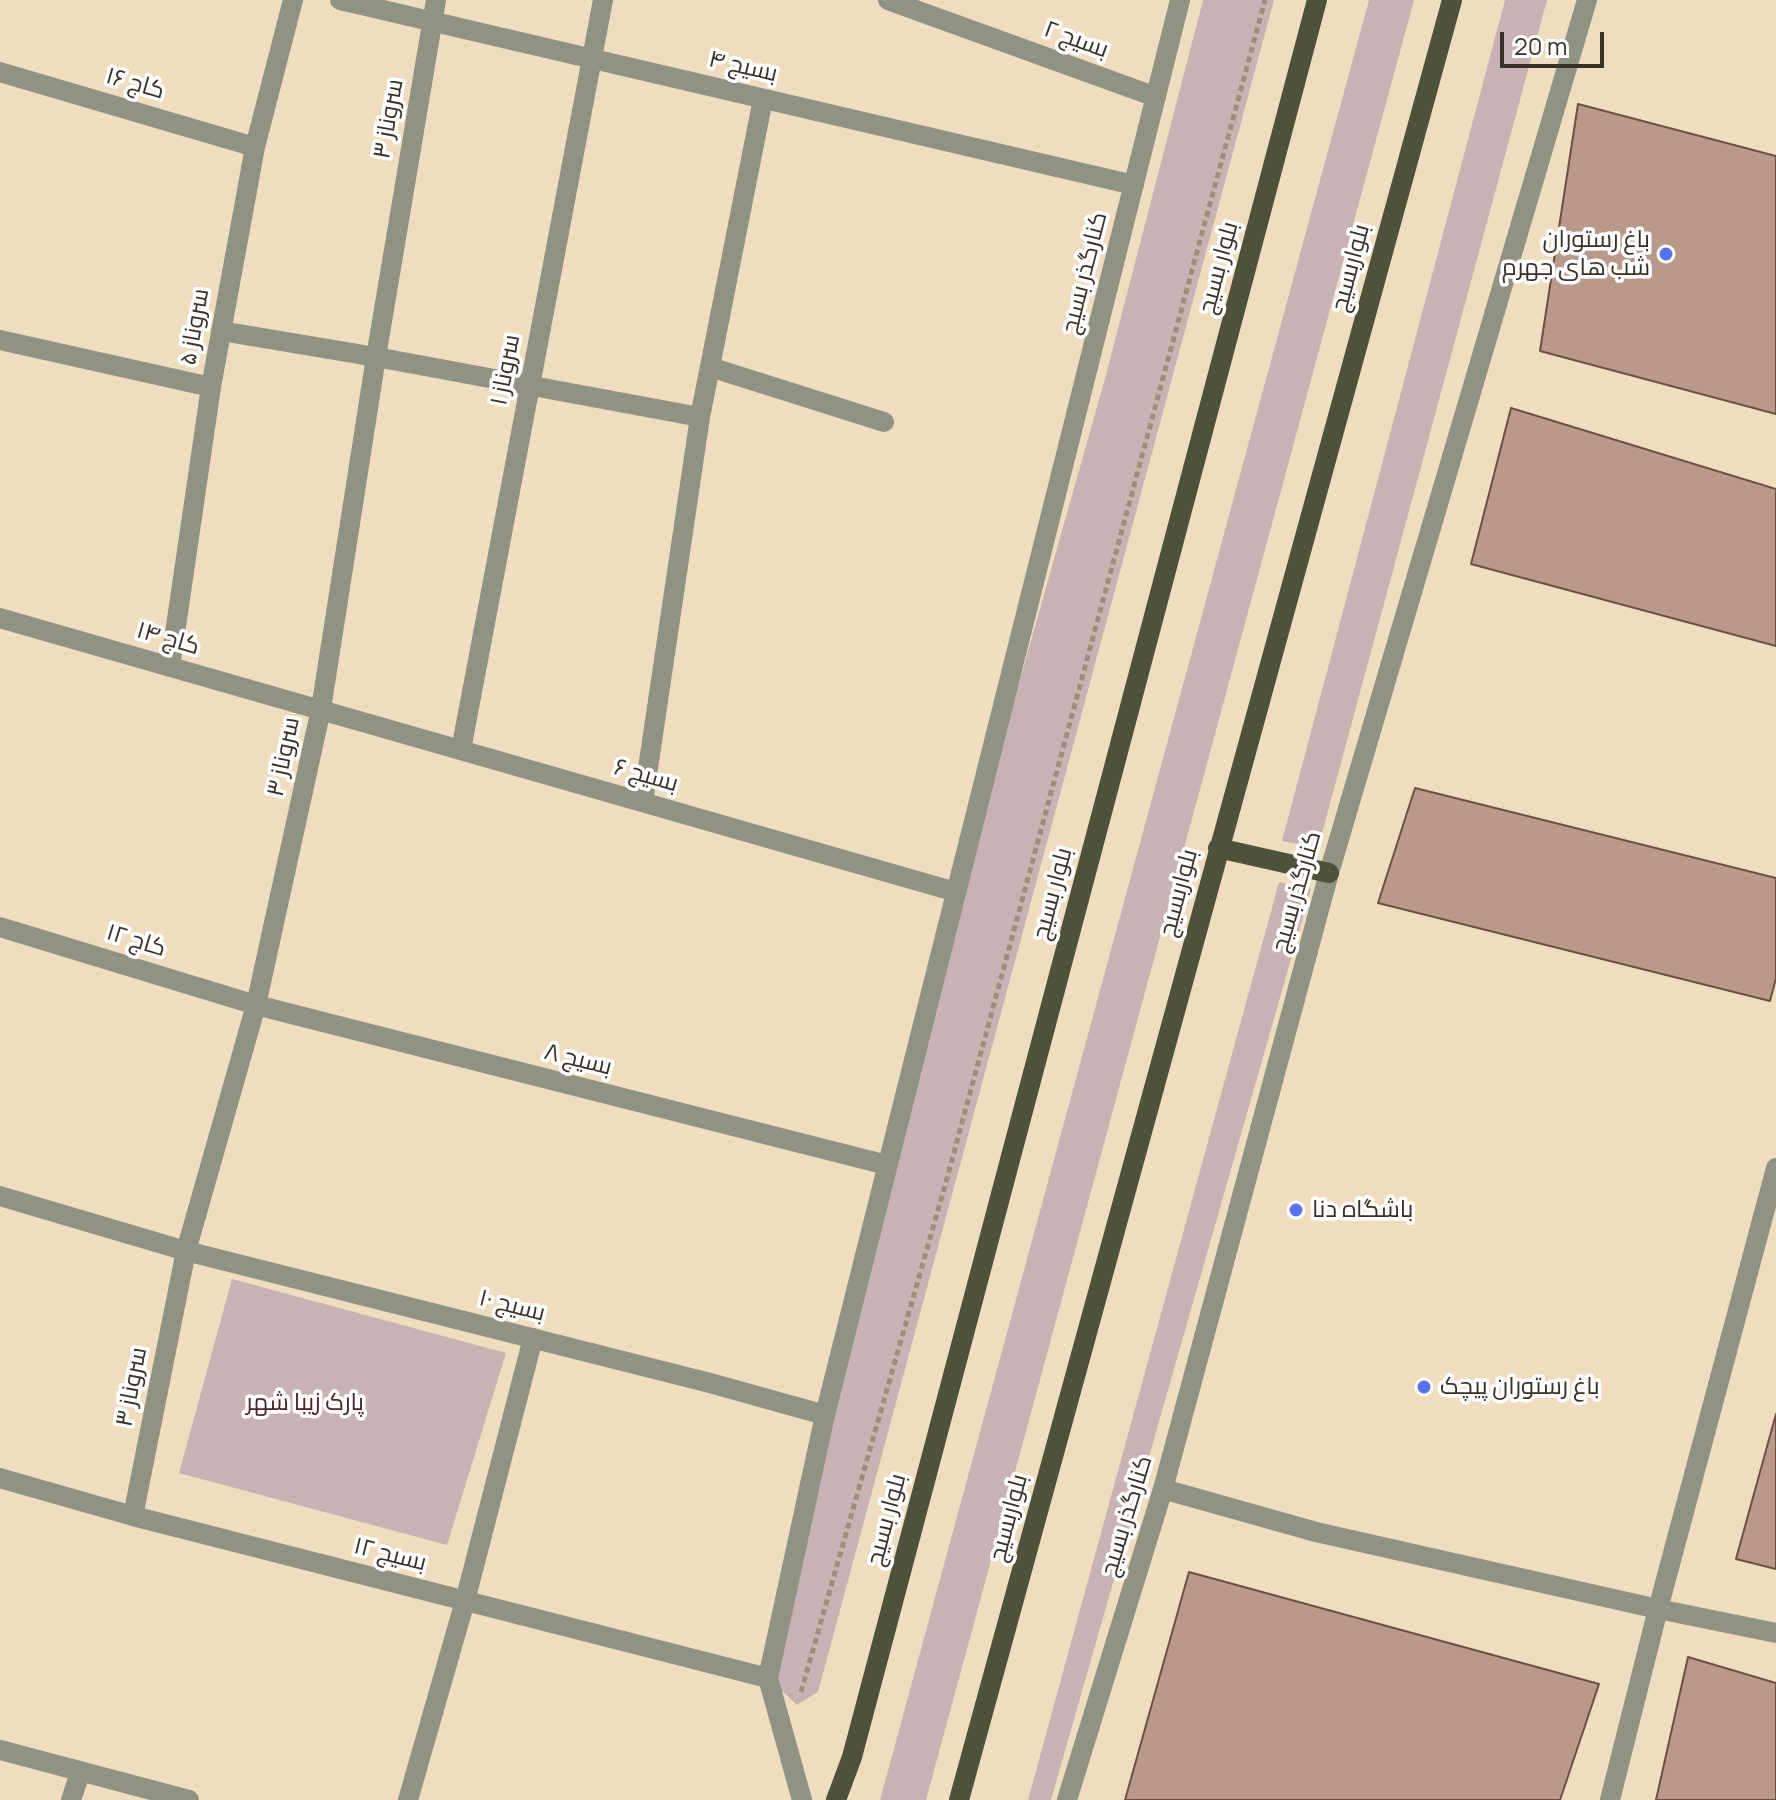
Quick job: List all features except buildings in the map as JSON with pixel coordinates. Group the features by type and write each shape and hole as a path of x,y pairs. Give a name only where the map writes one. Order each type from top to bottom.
{"main road":[{"name":"بلواربسیج","path":"959,1800 1452,0"},
{"name":"بلوار بسیج","path":"836,1800 852,1757 1312,4"},
{"path":"1218,848 1329,873"}],"street":[{"name":"سروناز ۵","path":"170,667 221,331 255,147 293,0"},
{"name":"بسیج ۴","path":"340,0 1134,185"},
{"name":"سروناز ۳","path":"133,1516 186,1251 256,1005 321,709 436,0"},
{"name":"سروناز ۱","path":"461,750 603,0"},
{"name":"بسیج ۲","path":"888,0 1156,97"},
{"name":"کنارگذر بسیج","path":"768,1678 825,1415 1180,0"},
{"name":"کنارگذر بسیج","path":"1067,1800 1163,1489 1329,873 1587,0"},
{"name":"کاج ۱۶","path":"0,72 255,147"},
{"path":"643,802 700,417 763,99"},
{"path":"221,331 700,417"},
{"path":"0,340 211,387"},
{"path":"710,367 884,422"},
{"name":"کاج ۱۴","path":"0,618 321,709"},
{"name":"بسیج ۶","path":"321,709 956,892"},
{"name":"کاج ۱۲","path":"0,927 256,1005"},
{"name":"بسیج ۸","path":"256,1005 887,1165"},
{"path":"1610,1800 1776,1168"},
{"name":"بسیج ۱۰","path":"0,1196 186,1251 825,1415"},
{"path":"408,1800 465,1601 533,1338"},
{"name":"بسیج ۱۲","path":"0,1478 133,1516 768,1678"},
{"path":"1163,1489 1316,1532 1776,1633"},
{"path":"768,1678 802,1800"},
{"path":"0,1750 189,1800"},
{"path":"71,1800 80,1773"}],"path":[{"path":"797,1705 954,1151 1265,0"}],"green space":[{"path":"1203,0 1274,0 818,1692 797,1705 768,1678 999,754 1106,375"},
{"path":"1369,0 1414,0 926,1800 880,1800"},
{"path":"1505,0 1547,0 1318,848 1282,841"},
{"path":"1279,882 1311,889 1051,1800 1028,1800"},
{"name":"پارک زیبا شهر","path":"232,1279 506,1353 447,1545 179,1473"}],"place":[{"name":"باغ رستوران شب های جهرم","path":"1666,254"},
{"name":"باشگاه دنا","path":"1296,1210"},
{"name":"باغ رستوران پیچک","path":"1424,1387"}]}
